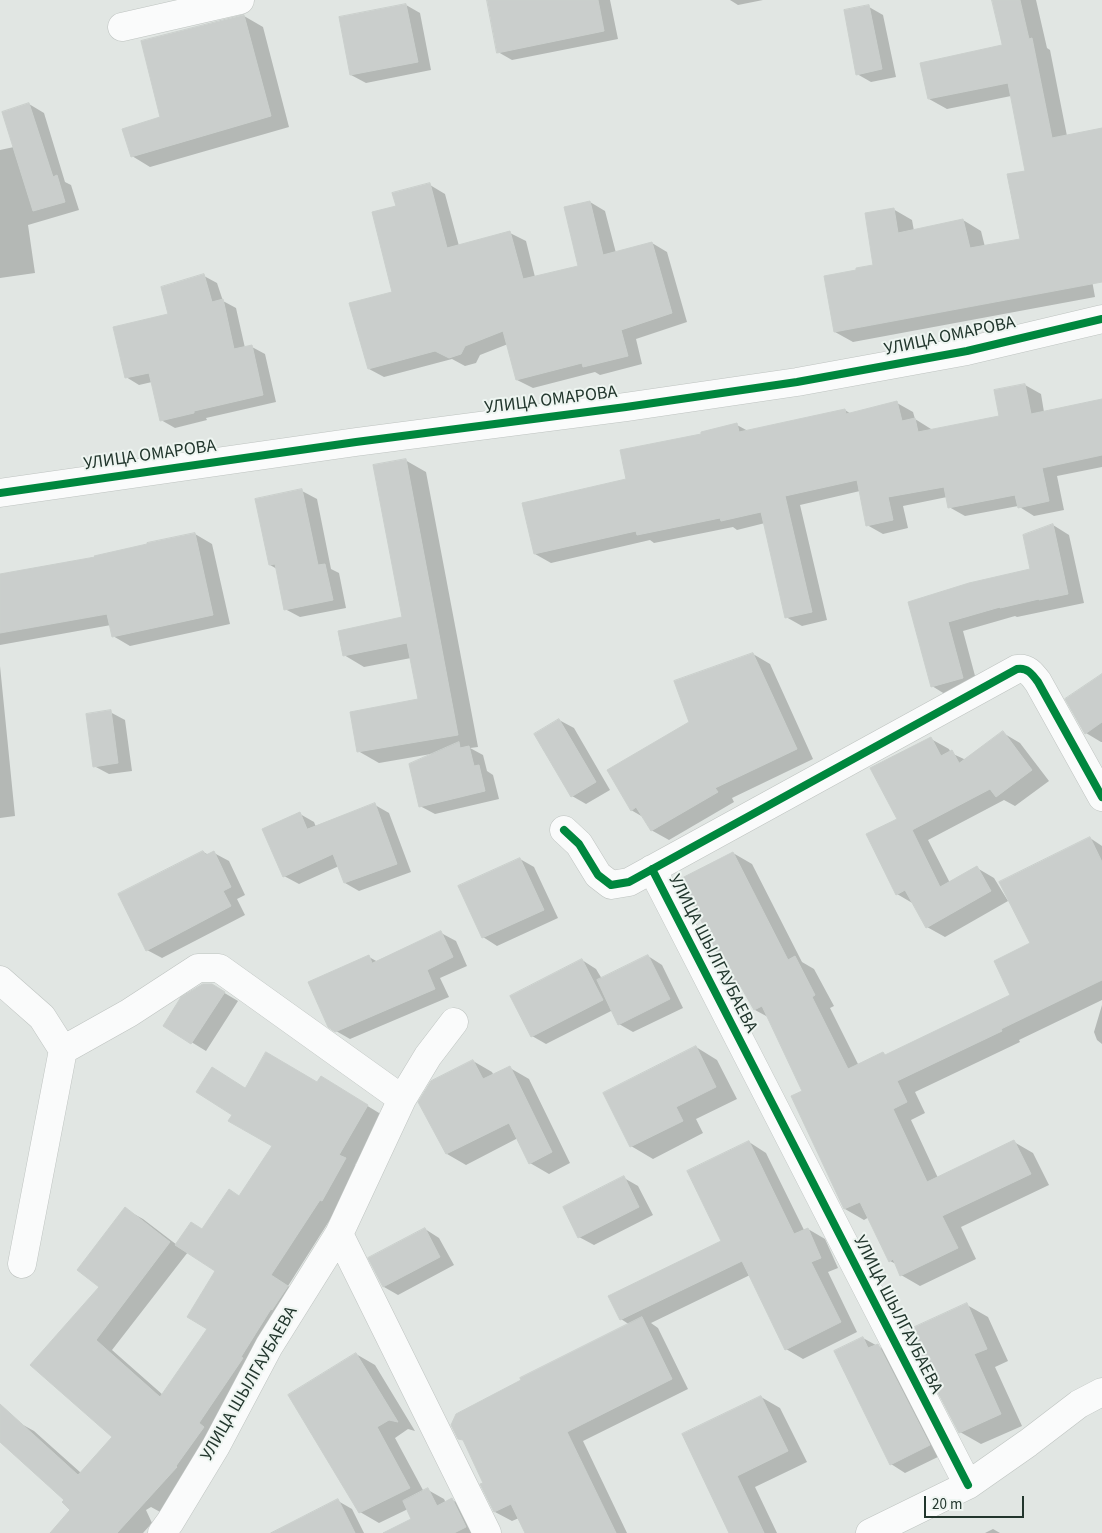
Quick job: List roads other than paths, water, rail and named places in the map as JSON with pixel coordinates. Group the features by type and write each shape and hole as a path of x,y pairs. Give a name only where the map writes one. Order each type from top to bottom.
{"street":[{"path":"122,27 240,0"},
{"name":"УЛИЦА ОМАРОВА","path":"0,492 797,382 966,351 1102,318"},
{"name":"УЛИЦА ШЫЛГАУБАЕВА","path":"968,1485 652,869 1016,669 1024,669 1030,672 1038,682 1102,797"},
{"path":"564,830 579,844 598,875 611,884 629,882 652,869"},
{"path":"63,1050 129,1013 198,968 219,968 402,1100"},
{"path":"0,980 42,1017 63,1050 22,1264"},
{"name":"УЛИЦА ШЫЛГАУБАЕВА","path":"162,1533 216,1446 269,1346 339,1234 402,1100 428,1056 454,1022"},
{"path":"339,1234 487,1533"},
{"path":"870,1533 968,1485 1079,1404 1102,1392"}]}
